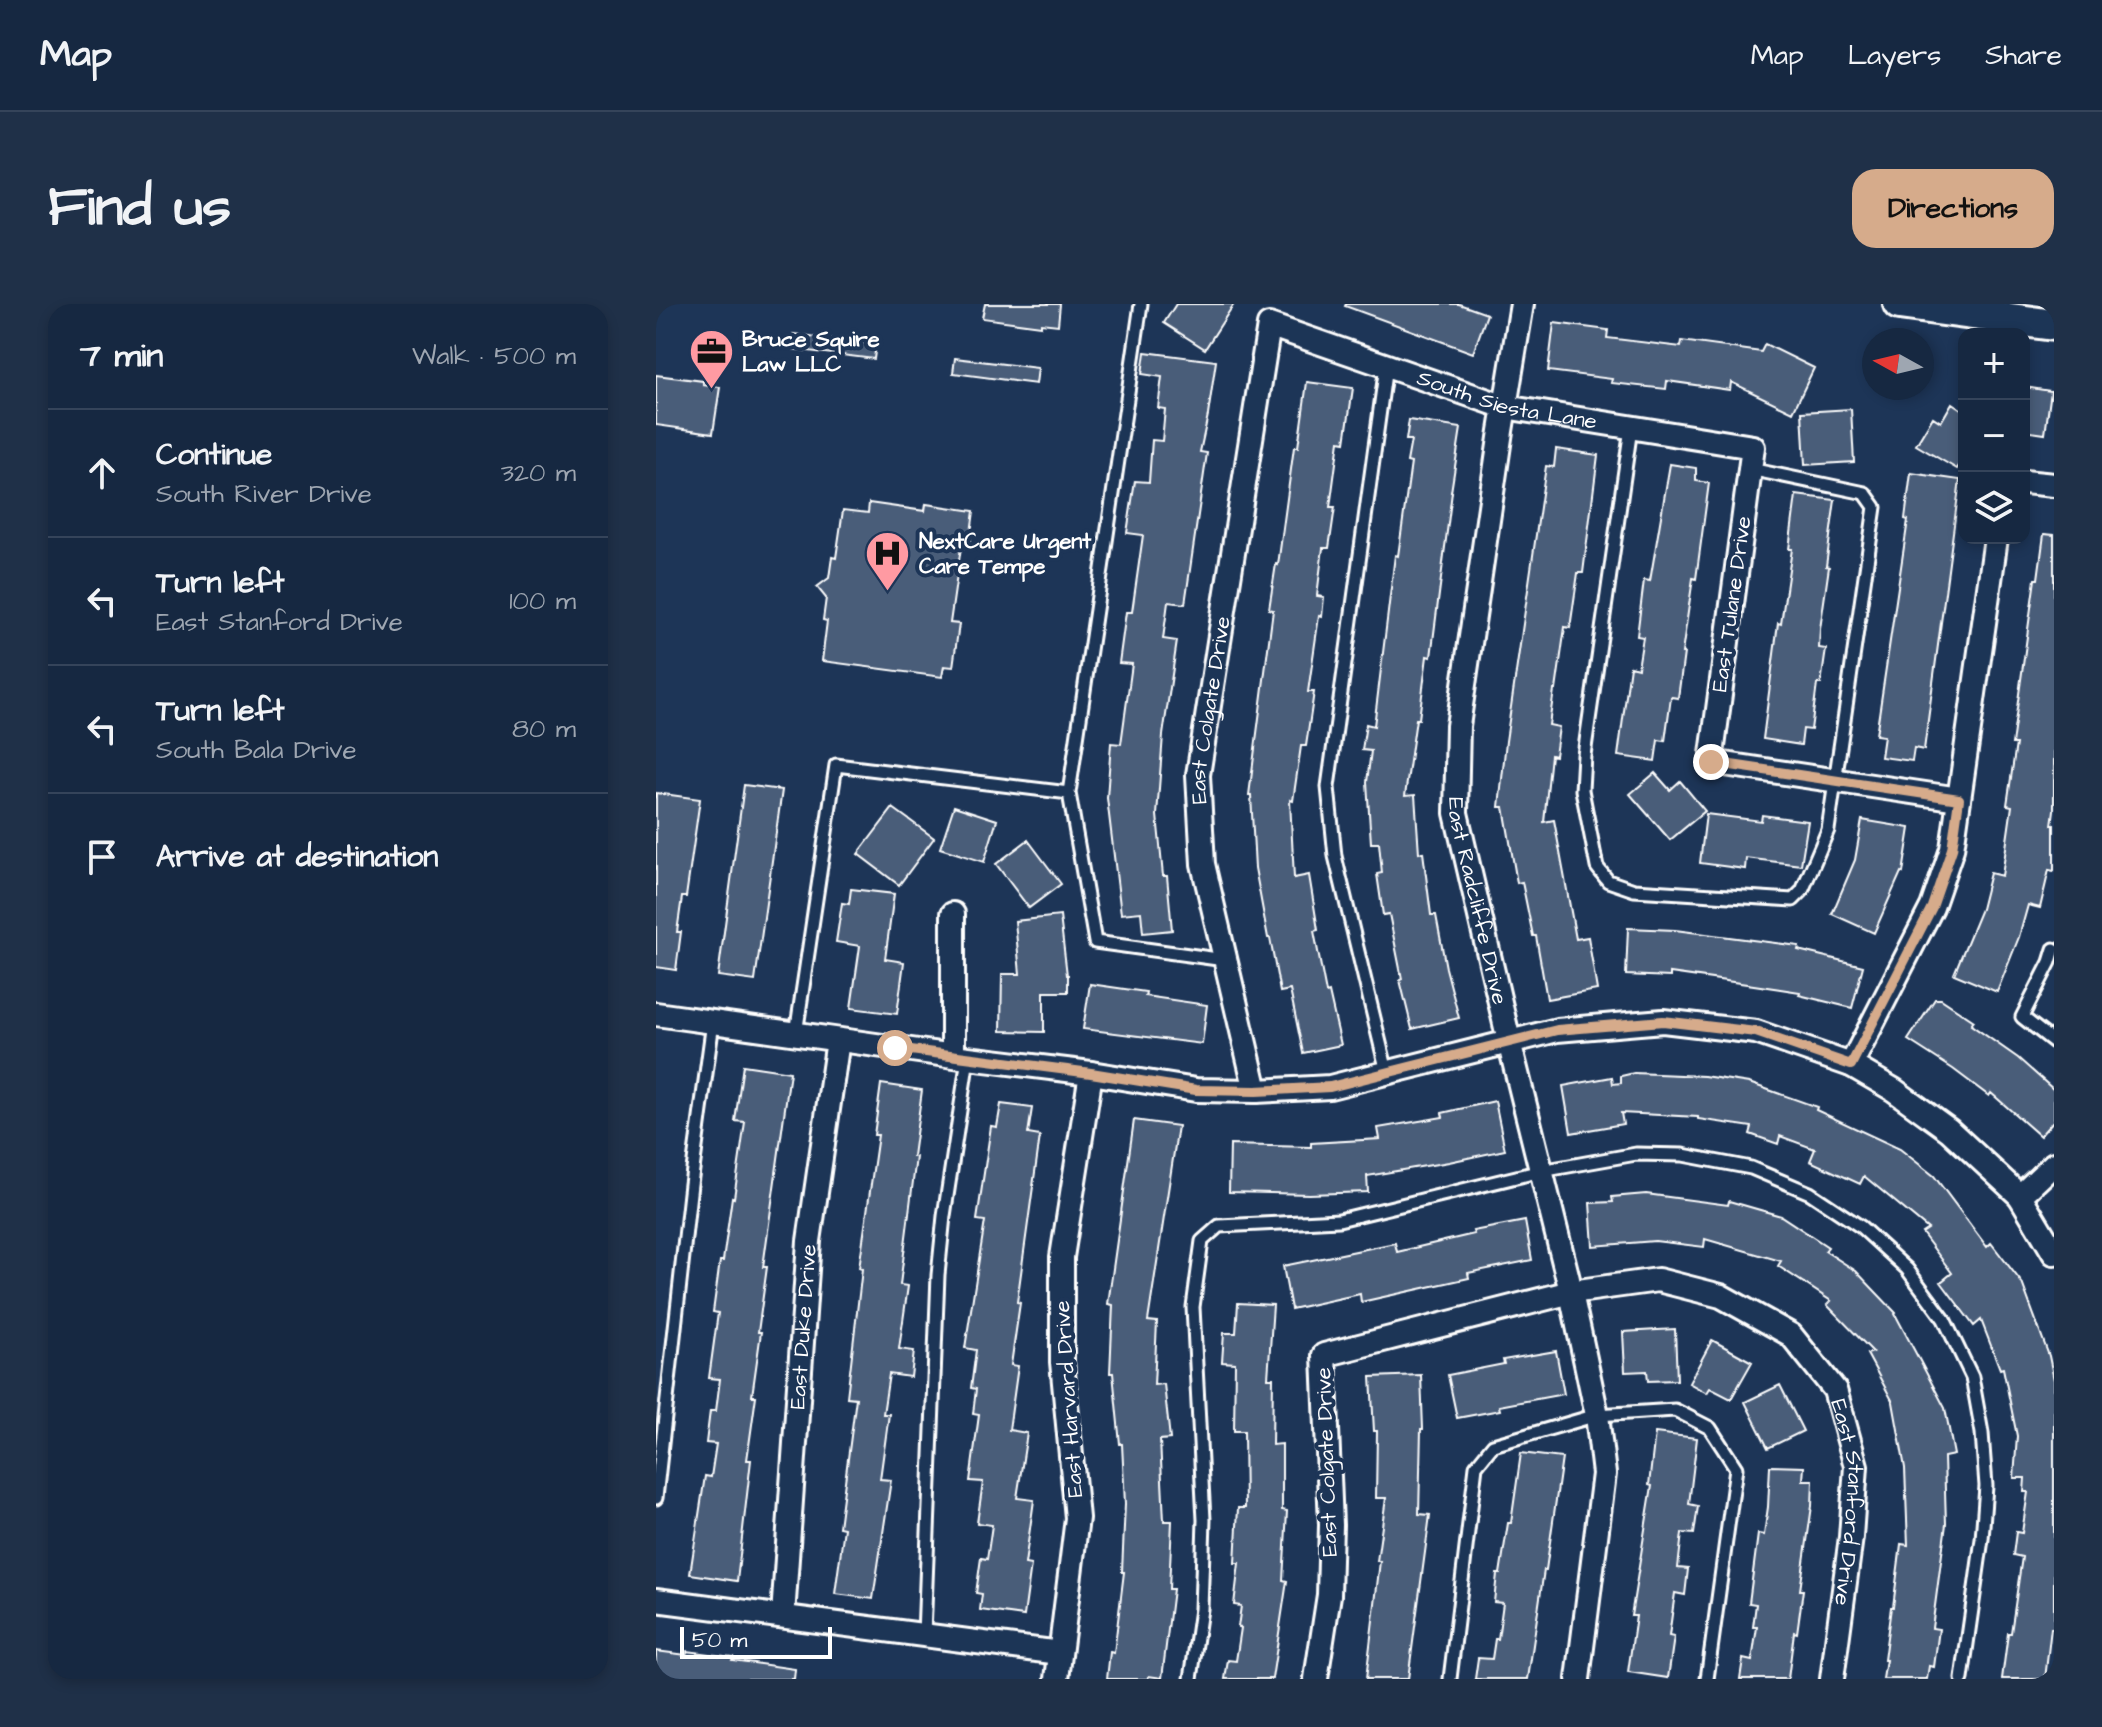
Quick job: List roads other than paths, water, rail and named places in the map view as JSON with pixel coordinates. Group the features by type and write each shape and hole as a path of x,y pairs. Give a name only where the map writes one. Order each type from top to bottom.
{"main road":[{"path":"1899,304 2054,325"}],"street":[{"name":"East Radcliffe Drive","path":"1522,304 1458,726 1456,813 1571,1292 1597,1415 1604,1474 1578,1679"},
{"name":"South Siesta Lane","path":"1269,325 1505,407 1631,428 1752,458"},
{"name":"East Colgate Drive","path":"1256,1091 1203,864 1198,775 1269,325"},
{"name":"East Tulane Drive","path":"1752,458 1711,762 1835,780"},
{"path":"2030,483 2054,485"},
{"path":"1851,1065 1932,907 1952,849 1995,544"},
{"path":"1835,780 1959,799"},
{"path":"953,914 960,1056"},
{"path":"656,1014 1196,1090 1256,1091 1330,1087 1557,1030 1663,1021 1756,1032 1851,1065 1894,1090 1949,1130 2020,1196 2054,1253"},
{"name":"East Duke Drive","path":"783,1616 809,1241 838,1040"},
{"name":"East Harvard Drive","path":"1057,1679 1077,1518 1062,1362 1062,1257 1091,1073"},
{"path":"2020,1196 2054,1164"},
{"name":"East Stanford Drive","path":"1571,1292 1658,1280 1721,1296 1791,1335 1835,1390 1856,1466 1851,1537 1832,1679"},
{"name":"East Colgate Drive","path":"1316,1679 1329,1595 1331,1525 1324,1355 1571,1292"},
{"path":"656,1600 1060,1653"}],"lane":[{"path":"1141,304 1069,793 1095,942 1225,960"},
{"path":"1386,366 1328,787 1335,856 1387,1072"},
{"path":"1631,428 1584,755 1582,790 1597,867 1608,881 1634,890 1793,900 1802,891 1828,830 1875,507 1865,493 1752,458"},
{"path":"796,1034 836,765 1069,793"},
{"path":"2054,949 2022,1017 2054,1042"},
{"path":"656,1498 691,1184 713,1022"},
{"path":"924,1635 938,1275 960,1056"},
{"path":"1191,1679 1201,1609 1204,1520 1193,1307 1202,1241 1219,1226 1339,1220 1541,1171 1636,1154 1683,1155 1751,1168 1810,1193 1861,1227 1907,1269 1944,1319 1972,1377 1982,1433 1986,1486 1982,1539 1962,1679"},
{"path":"1450,1679 1476,1466 1493,1445 1597,1415 1675,1410 1710,1428 1736,1468 1707,1679"}],"place":[{"name":"Bruce Squire Law LLC","path":"711,391"},
{"name":"NextCare Urgent Care Tempe","path":"888,593"}]}
